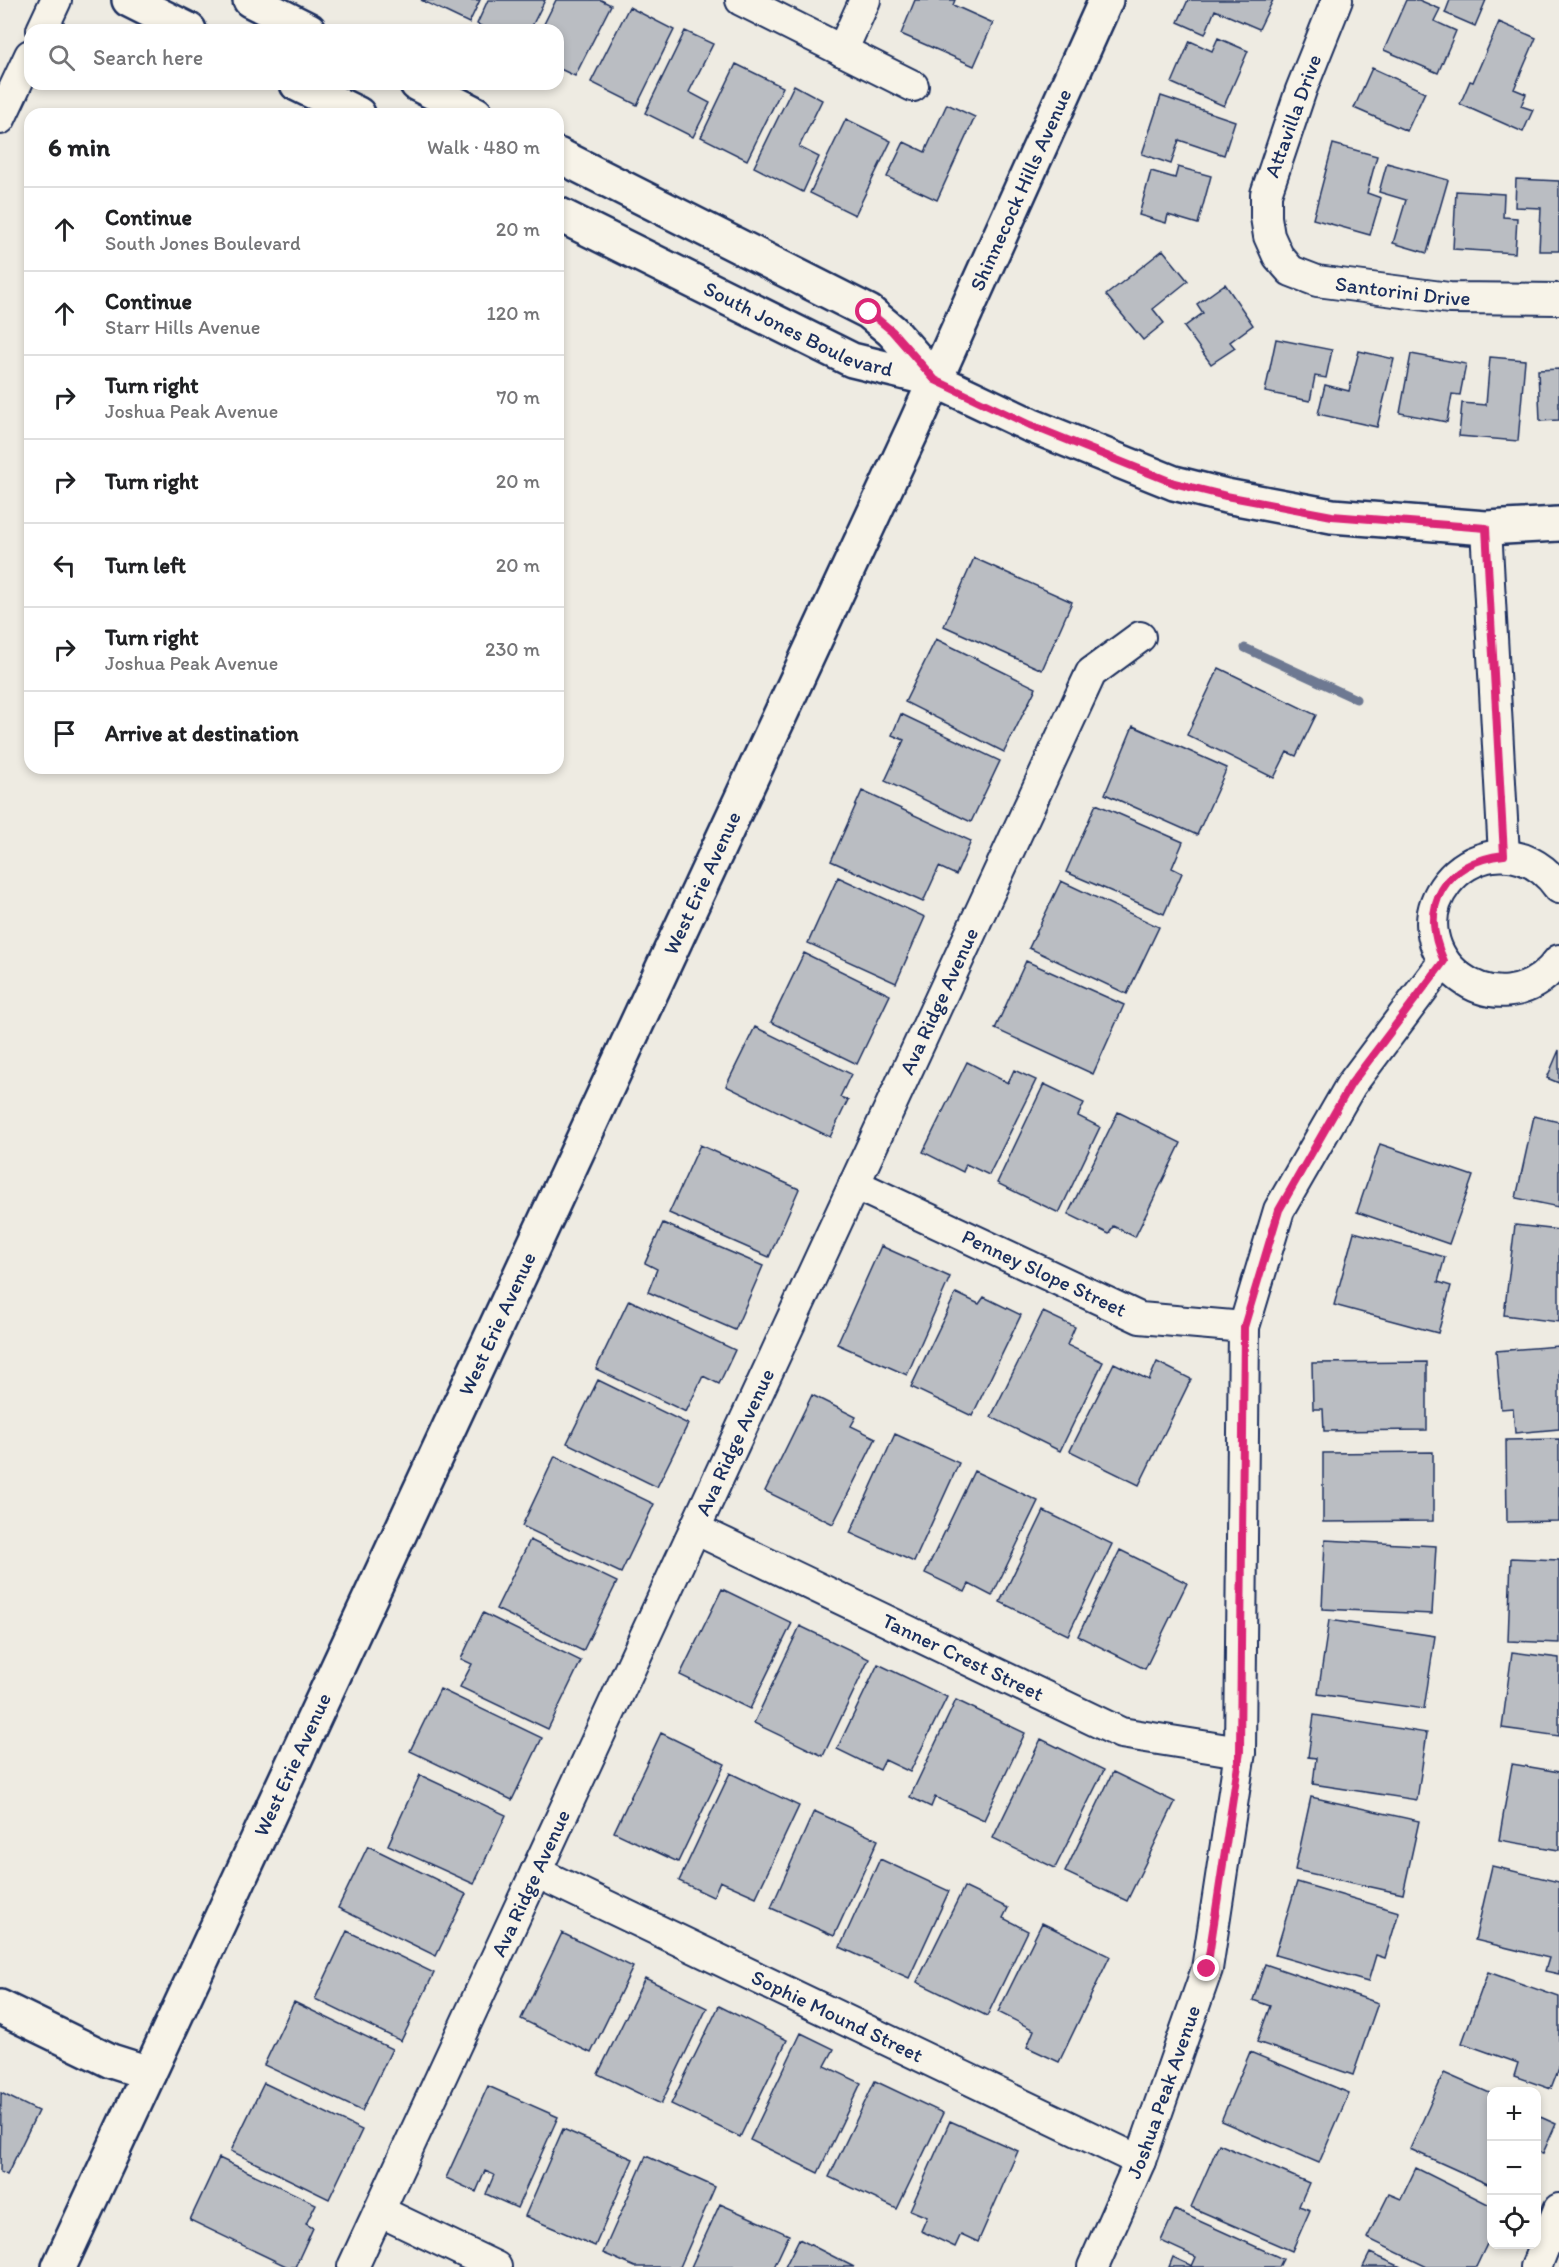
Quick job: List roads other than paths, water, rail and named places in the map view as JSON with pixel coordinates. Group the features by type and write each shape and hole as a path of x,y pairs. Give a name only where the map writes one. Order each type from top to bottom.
{"street":[{"path":"45,24 56,0"},
{"path":"129,0 177,24"},
{"path":"249,0 297,24"},
{"path":"741,0 913,86"},
{"path":"842,51 865,0"},
{"name":"Shinnecock Hills Avenue","path":"935,380 1106,0"},
{"name":"Attavilla Drive","path":"1269,236 1266,194 1301,90 1337,0"},
{"path":"0,119 24,68"},
{"path":"309,90 346,108"},
{"path":"429,90 464,108"},
{"name":"South Jones Boulevard","path":"564,158 869,312 892,331 935,380"},
{"name":"South Jones Boulevard","path":"564,217 852,360 935,380"},
{"name":"Santorini Drive","path":"1269,236 1278,256 1292,271 1317,281 1449,298 1559,299"},
{"path":"935,380 1030,425 1174,483 1226,496 1332,516 1486,528 1559,524"},
{"name":"West Erie Avenue","path":"59,2267 935,380"},
{"path":"1486,528 1504,855"},
{"name":"Ava Ridge Avenue","path":"353,2267 1091,673 1140,637"},
{"path":"1559,888 1539,866 1522,858 1504,855 1485,857 1468,864 1453,875 1442,890 1435,907 1433,926 1436,944 1444,961 1456,975 1472,985 1490,991 1509,992 1524,988 1539,981 1559,960"},
{"name":"Joshua Peak Avenue","path":"1093,2267 1140,2161 1207,1969 1240,1752 1244,1327 1279,1210 1351,1084 1444,961"},
{"name":"Penney Slope Street","path":"854,1184 1140,1318 1244,1327"},
{"name":"Tanner Crest Street","path":"695,1529 1121,1733 1240,1752"},
{"name":"Sophie Mound Street","path":"536,1872 1140,2161"},
{"path":"0,2007 111,2061 149,2073"},
{"path":"1536,2267 1559,2209"},
{"path":"379,2211 496,2267"}],"waterway":[{"path":"1245,648 1356,699"}]}
